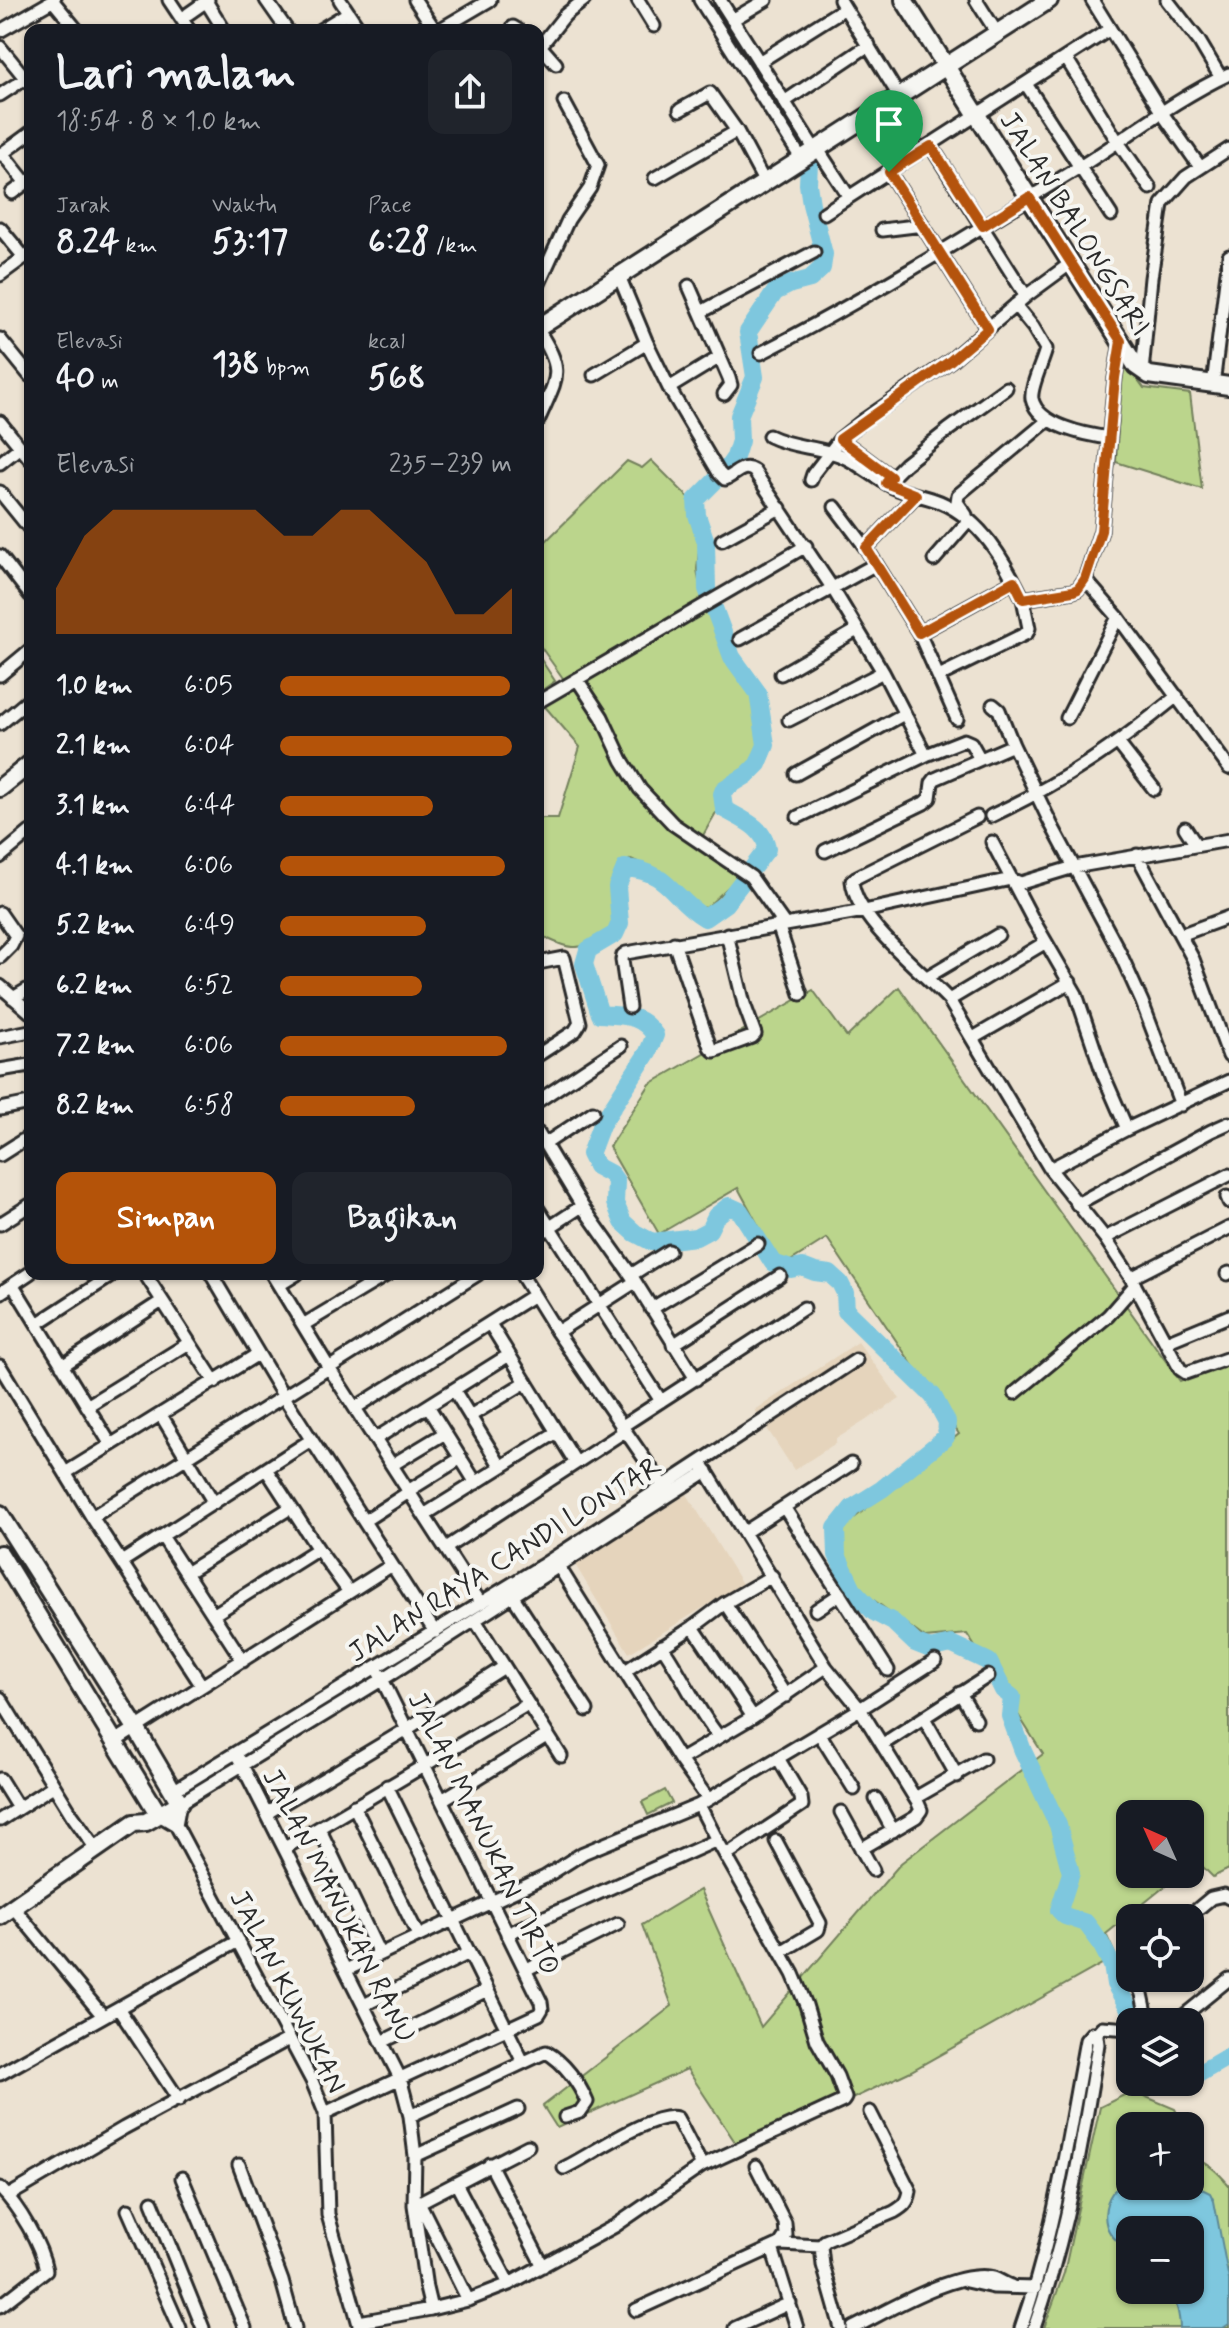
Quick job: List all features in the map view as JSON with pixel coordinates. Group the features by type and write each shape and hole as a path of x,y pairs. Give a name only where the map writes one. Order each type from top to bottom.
{"street":[{"path":"0,31 54,0 72,24"},
{"path":"169,0 185,24"},
{"path":"266,0 283,24"},
{"path":"340,0 356,24"},
{"path":"415,0 433,24"},
{"path":"445,24 469,5 490,0"},
{"path":"544,39 584,0"},
{"path":"638,0 654,26"},
{"path":"700,0 809,154 849,197"},
{"path":"720,0 784,102 809,154"},
{"path":"732,20 766,0"},
{"name":"JALAN BALONGSARI","path":"904,0 1142,372 1221,386"},
{"path":"976,0 997,33"},
{"path":"544,325 1049,0"},
{"path":"1092,0 1162,113 1200,167"},
{"path":"188,14 203,2 220,24"},
{"path":"761,353 941,252 1225,76 1173,2"},
{"path":"759,62 843,4 899,96"},
{"path":"330,24 348,13"},
{"path":"824,213 1110,29"},
{"path":"784,102 869,45"},
{"path":"0,47 24,76"},
{"path":"544,50 556,64"},
{"path":"1066,58 1150,188"},
{"path":"0,95 24,83"},
{"path":"1026,84 1111,215"},
{"path":"680,110 710,93 737,131 765,183"},
{"path":"544,273 568,220 590,188 598,165 564,102"},
{"path":"655,178 737,131"},
{"path":"24,137 1,154 24,177"},
{"path":"931,146 1026,296"},
{"path":"1142,372 1162,204 1172,190 1200,167 1229,149"},
{"path":"889,172 988,329"},
{"path":"12,193 24,184"},
{"path":"882,230 923,225"},
{"path":"0,228 24,252"},
{"path":"701,312 814,252"},
{"path":"1221,386 1229,256"},
{"path":"0,275 24,257"},
{"path":"811,480 836,445 950,361 1026,296 1071,263"},
{"path":"619,276 669,388 721,476 728,479 743,468 752,469 833,589 883,672 926,755"},
{"path":"689,286 731,385 724,394"},
{"path":"1015,305 1046,349 1031,396 1035,405 1049,420 1065,428 1109,438"},
{"path":"0,339 24,369"},
{"path":"544,339 557,368 544,406"},
{"path":"1023,599 1073,591 1085,579 1101,531 1121,341"},
{"path":"594,375 647,343"},
{"path":"669,388 720,357"},
{"path":"889,480 948,430 1006,388"},
{"path":"0,422 24,452"},
{"path":"939,676 1027,633 1029,628 1023,599 1014,581 996,550 957,502 958,495 1046,422"},
{"path":"769,436 790,444 836,445 889,480 916,495 946,505 971,523"},
{"path":"0,463 20,447"},
{"path":"0,492 24,522"},
{"path":"866,548 916,495"},
{"path":"835,507 866,548 919,633 957,719"},
{"path":"722,540 780,508"},
{"path":"934,560 971,523"},
{"path":"544,698 806,546"},
{"path":"0,556 24,587"},
{"path":"740,639 876,564"},
{"path":"1085,579 1118,617 1229,768"},
{"path":"919,633 1014,581"},
{"path":"1067,718 1118,617"},
{"path":"781,674 857,630"},
{"path":"0,675 24,655"},
{"path":"789,720 883,672"},
{"path":"577,679 602,717 631,778 644,793 673,824 747,874 782,925 801,994"},
{"path":"991,816 1036,795 1082,768 1177,696"},
{"path":"0,724 24,704"},
{"path":"993,705 999,710 1036,795 1129,971 1181,1105"},
{"path":"796,774 904,714"},
{"path":"798,817 964,740 971,743 980,759"},
{"path":"1118,743 1154,789"},
{"path":"825,851 924,803 930,798 935,779 1013,745"},
{"path":"0,788 24,769"},
{"path":"977,817 852,881 853,889 864,911 893,946 949,1000 1050,1169 1105,1238 1133,1282 1180,1369 1186,1373 1229,1358"},
{"path":"1185,828 1196,845"},
{"path":"0,857 24,837"},
{"path":"629,1007 623,955 674,943 864,911 1011,879 1021,883 1074,867 1229,840"},
{"path":"992,842 1070,982 1103,1074 1127,1129"},
{"path":"1137,855 1193,959 1229,1056"},
{"path":"0,913 16,936 0,957"},
{"path":"1180,935 1229,917"},
{"path":"674,943 712,1050 755,1034 744,1004 727,934"},
{"path":"927,977 998,935"},
{"path":"949,1000 1046,942"},
{"path":"544,962 564,958 579,1026 544,1051"},
{"path":"973,1038 1070,982"},
{"path":"0,986 24,1007"},
{"path":"13,998 24,992"},
{"path":"0,1037 24,1032"},
{"path":"544,1097 621,1046"},
{"path":"0,1070 24,1066"},
{"path":"1050,1169 1229,1081"},
{"path":"0,1109 24,1104"},
{"path":"593,1112 545,1144 696,1379"},
{"path":"1077,1204 1229,1123"},
{"path":"0,1155 24,1140"},
{"path":"1105,1238 1229,1175"},
{"path":"544,1231 582,1206"},
{"path":"0,1224 24,1209"},
{"path":"544,1218 661,1401"},
{"path":"1015,1393 1108,1316 1133,1282 1229,1228"},
{"path":"651,1309 758,1244"},
{"path":"557,1332 669,1251"},
{"path":"673,1345 780,1276"},
{"path":"0,1293 24,1277"},
{"path":"37,1324 105,1280"},
{"path":"149,1280 215,1382"},
{"path":"215,1280 284,1397 435,1632"},
{"path":"276,1280 480,1602"},
{"path":"279,1285 287,1280"},
{"path":"303,1325 378,1280"},
{"path":"92,1517 329,1368 457,1280"},
{"path":"525,1280 664,1487"},
{"path":"13,1285 111,1445"},
{"path":"355,1408 534,1295"},
{"path":"62,1366 162,1301"},
{"path":"446,1548 804,1308"},
{"path":"1166,1342 1229,1316"},
{"path":"490,1324 576,1463"},
{"path":"87,1406 189,1343"},
{"path":"67,1472 258,1354"},
{"path":"375,1439 509,1355"},
{"name":"JALAN RAYA CANDI LONTAR","path":"176,1797 243,1766 475,1620 538,1573 704,1467 856,1360"},
{"path":"0,1366 92,1517 202,1686"},
{"path":"470,1416 526,1382"},
{"path":"454,1390 501,1467"},
{"path":"428,1406 476,1483"},
{"path":"161,1415 214,1503"},
{"path":"424,1515 557,1432"},
{"path":"392,1465 445,1433"},
{"path":"123,1561 311,1440"},
{"path":"364,1521 461,1458"},
{"path":"745,1532 851,1464"},
{"path":"704,1467 826,1667 860,1709 921,1810 916,1817 861,1849"},
{"name":"JALAN RAYA CANDI LONTAR","path":"650,1502 664,1487 704,1467"},
{"path":"266,1469 349,1592"},
{"path":"784,1507 888,1670"},
{"path":"186,1573 290,1508"},
{"path":"0,1514 136,1728 176,1797 176,1825"},
{"path":"162,1536 243,1661"},
{"name":"JALAN RAYA CANDI LONTAR","path":"538,1573 559,1567 580,1546"},
{"path":"213,1615 318,1549"},
{"path":"0,1554 155,1809 176,1825"},
{"path":"114,1742 392,1565"},
{"path":"360,2325 468,2300 509,2284 615,2226 702,2166 844,2100 837,2076 817,2041 802,1994 717,1840 704,1802 559,1567"},
{"path":"625,1671 725,1603 772,1576"},
{"path":"512,1591 587,1710"},
{"name":"JALAN RAYA CANDI LONTAR","path":"176,1797 236,1753 375,1666 480,1602 512,1591"},
{"path":"816,1610 840,1594"},
{"path":"725,1603 786,1696"},
{"path":"475,1620 561,1756"},
{"path":"693,1627 753,1717"},
{"path":"662,1646 678,1669 702,1716 719,1737"},
{"path":"346,1970 545,1877 583,1853 704,1802 935,1661"},
{"name":"JALAN MANUKAN TIRTO","path":"325,2113 539,2014 542,2009 375,1666"},
{"path":"267,1813 504,1667"},
{"path":"680,1760 786,1696 826,1667"},
{"path":"883,1744 988,1676"},
{"path":"960,1693 976,1720"},
{"path":"0,1698 53,1786 97,1850"},
{"path":"285,1848 528,1704"},
{"path":"924,1718 957,1776"},
{"path":"819,1733 854,1789"},
{"path":"442,1800 548,1735"},
{"name":"JALAN MANUKAN RANU","path":"236,1753 400,2078 410,2116 416,2203 431,2309"},
{"path":"726,1855 802,1805 801,1797 778,1758"},
{"path":"915,1798 983,1759"},
{"path":"0,1779 18,1808"},
{"path":"0,1820 53,1786"},
{"path":"387,1786 523,2062"},
{"path":"103,2016 6,1911 134,1823 140,1811 155,1809 176,1797"},
{"path":"876,1799 893,1831"},
{"path":"354,1806 418,1935"},
{"path":"841,1812 873,1870"},
{"name":"JALAN KUWUKAN","path":"176,1825 312,2081 325,2113 328,2215 360,2325"},
{"path":"319,1828 379,1953"},
{"path":"507,1934 717,1840"},
{"path":"776,1841 820,1923 818,1930 781,1952"},
{"path":"1204,1905 1215,1896 1229,1898"},
{"path":"525,1970 618,1924"},
{"path":"0,2074 238,1941"},
{"path":"364,2005 469,1953"},
{"path":"1193,2008 1229,1979"},
{"path":"382,2042 487,1990"},
{"path":"118,2008 179,2100"},
{"path":"1021,2328 1035,2288 1055,2205 1086,2040 1102,2027 1116,2028"},
{"path":"1034,2328 1069,2213 1098,2044 1095,2035"},
{"path":"0,2306 46,2270 29,2229 4,2192 289,2039"},
{"path":"410,2116 543,2052 552,2055 582,2090 587,2102 580,2112 565,2117"},
{"path":"415,2156 518,2109"},
{"path":"841,2328 823,2265 821,2246 825,2241 904,2207 909,2200 910,2191 870,2112"},
{"path":"564,2168 627,2133 672,2116 677,2118 702,2166"},
{"path":"468,2300 416,2203 528,2146"},
{"path":"490,2164 543,2266"},
{"path":"239,2165 282,2281 295,2328"},
{"path":"636,2310 776,2246 786,2235 785,2223 756,2166"},
{"path":"182,2178 245,2328"},
{"path":"456,2183 509,2284"},
{"path":"152,2202 203,2328"},
{"path":"128,2210 180,2328"},
{"path":"776,2246 821,2246"},
{"path":"776,2246 797,2328"},
{"path":"853,2328 927,2291 961,2279 994,2278 1011,2286 1035,2288"},
{"path":"735,2328 790,2303"}],"shaded area":[{"path":"858,1342 900,1399 794,1470 755,1410"},
{"path":"687,1494 742,1584 629,1653 574,1563"}],"green space":[{"path":"1122,358 1144,388 1190,394 1202,489 1116,462"},
{"path":"651,460 691,500 700,540 697,569 702,599 727,656 756,705 761,746 748,768 725,781 717,791 718,809 697,846 743,873 706,908 691,900 667,877 631,859 623,865 614,880 612,898 616,926 599,940 571,947 544,937 544,818 558,818 580,747 544,705 544,699 565,681 544,651 544,543 627,461 642,468"},
{"path":"544,664 555,681 544,689"},
{"path":"899,987 1180,1381 1229,1358 1229,1869 1213,1877 1204,1868 1204,1800 1116,1800 1116,1888 1163,1888 1143,1904 1116,1904 1116,1926 1106,1934 1116,1956 911,2071 741,2151 687,2069 557,2128 543,2106 672,2006 642,1925 700,1890 761,2027 901,1863 1043,1754 967,1634 925,1638 837,1573 843,1527 959,1434 827,1238 781,1267 738,1188 659,1234 609,1147 650,1084 813,990 847,1037"},
{"path":"665,1790 672,1803 648,1815 642,1802"},
{"path":"1122,2096 1144,2096 1175,2109 1176,2112 1116,2112 1116,2200 1204,2200 1204,2162 1229,2185 1229,2328 1044,2328 1064,2273 1100,2107"}],"water":[{"path":"1116,2189 1116,2200 1204,2200 1204,2190 1210,2193 1229,2280 1229,2324 1223,2328 1180,2328 1176,2304 1204,2304 1204,2216 1116,2216 1116,2239 1106,2224 1105,2213"}],"waterway":[{"path":"796,143 809,163 811,204 824,254 822,268 810,279 775,292 748,332 755,377 739,416 740,441 735,457 726,470 696,500 697,515 706,542 707,589 732,657 758,693 766,745 758,764 724,789 724,809 757,829 767,849 725,904 705,918 652,874 625,868 617,887 620,923 615,934 588,950 584,964 600,1014 637,1019 655,1035 648,1052 601,1125 590,1154 596,1166 611,1174 616,1181 615,1203 623,1222 652,1242 696,1237 709,1230 716,1216 729,1206 740,1211 773,1263 791,1269 802,1267 830,1274 845,1293 846,1311 933,1396 947,1422 946,1437 882,1489 852,1508 836,1528 837,1555 854,1591 874,1612 893,1622 915,1643 930,1649 951,1644 989,1662 1003,1690 1012,1697 1010,1716 1058,1825 1071,1873 1059,1910 1065,1916 1086,1923 1100,1942 1112,1965 1115,1984 1129,2008"},
{"path":"1204,2071 1229,2056"}],"route":[{"path":"931,146 983,226 1029,197 1121,341 1101,531 1082,585 1073,591 1023,599 1014,581 919,633 866,548 916,495 886,483 891,477 840,439 950,361 988,329 889,172 931,146"}]}
